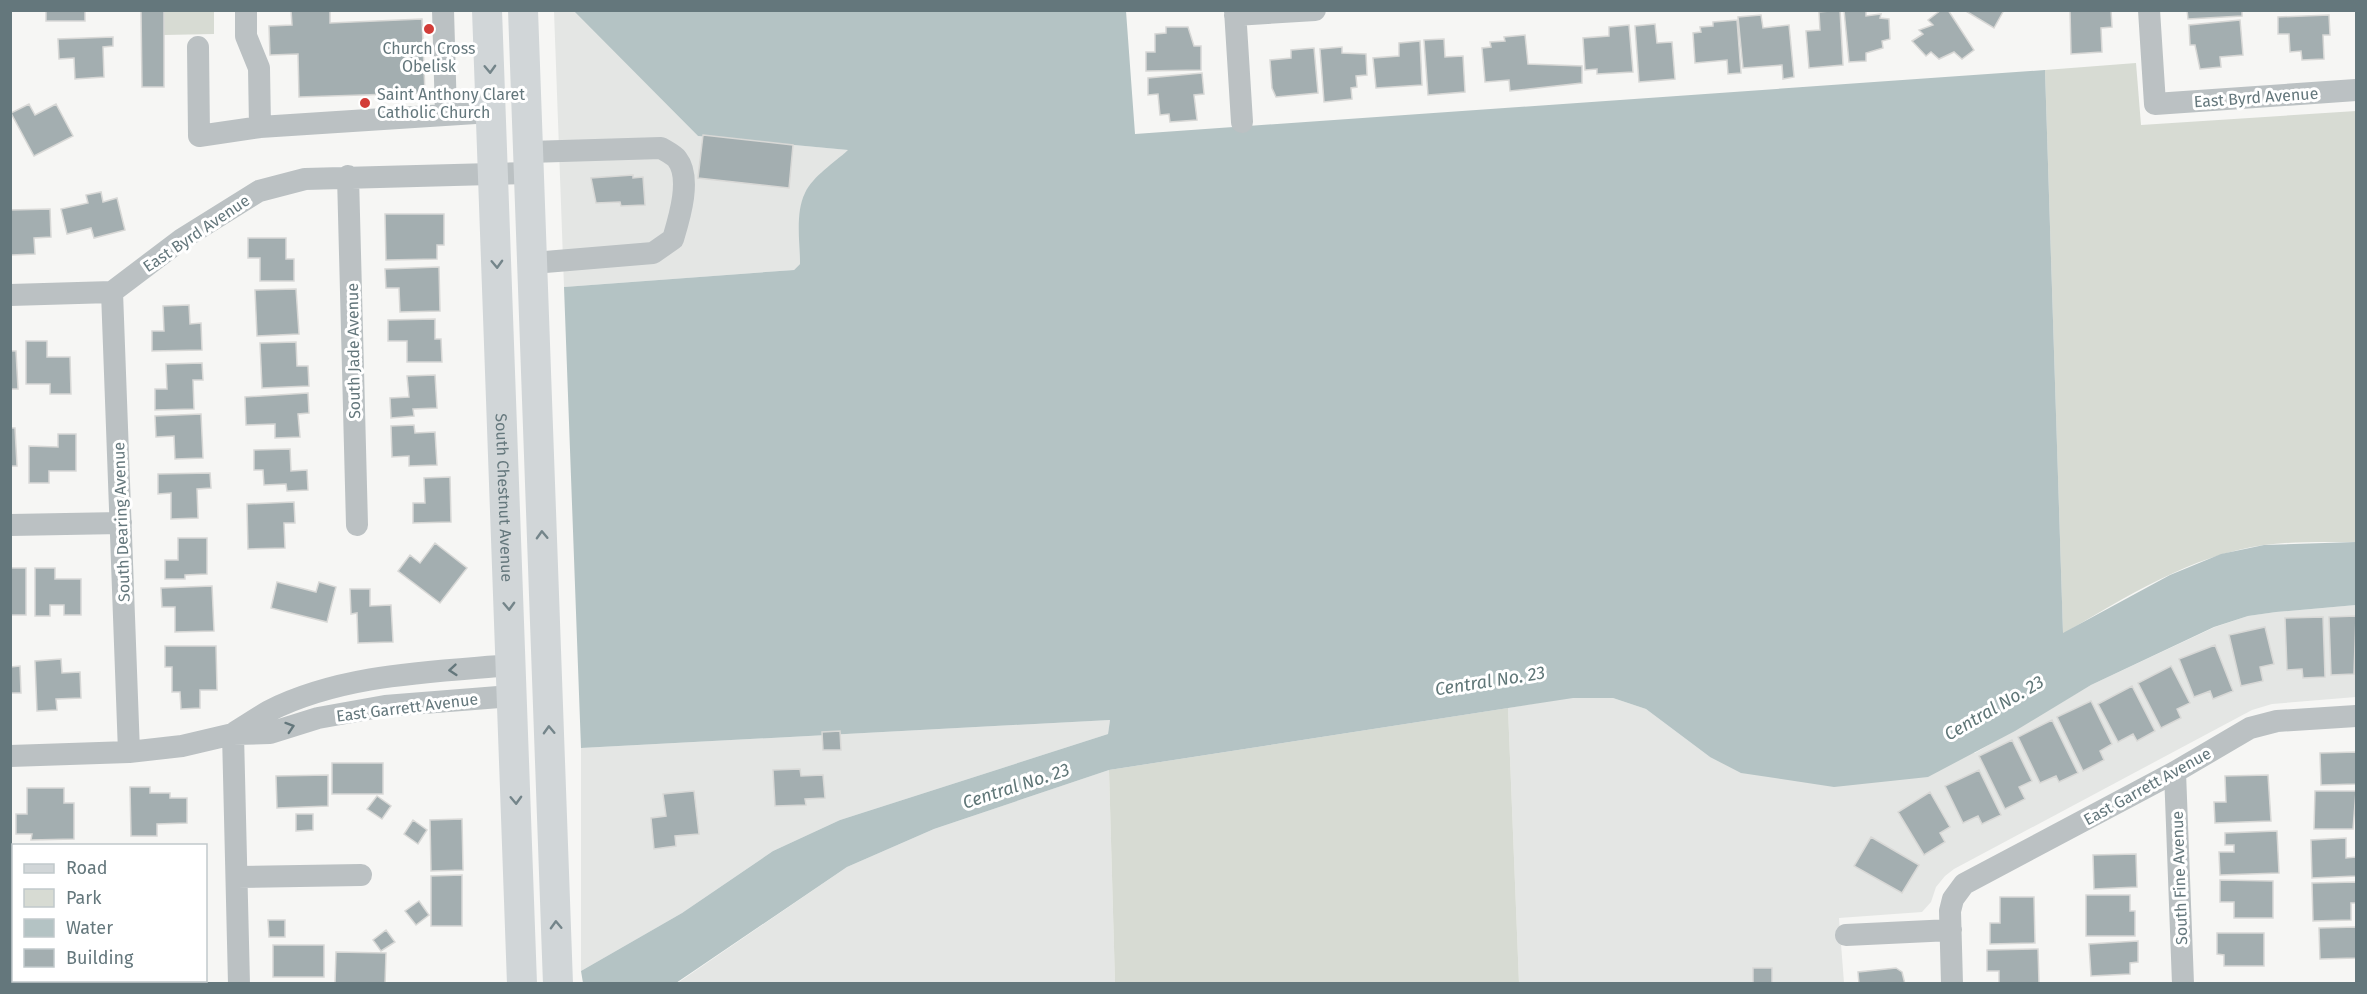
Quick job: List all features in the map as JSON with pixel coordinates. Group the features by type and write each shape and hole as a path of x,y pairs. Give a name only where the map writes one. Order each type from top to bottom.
{"main road":[{"name":"South Chestnut Avenue","path":"487,10 522,984"},
{"path":"524,10 558,984"}],"street":[{"path":"246,10 246,36 259,68 260,127"},
{"path":"443,10 446,114"},
{"path":"1242,122 1235,13 1314,10"},
{"name":"East Byrd Avenue","path":"2149,10 2155,104 2356,90"},
{"path":"198,47 199,136 260,127 491,112"},
{"name":"East Byrd Avenue","path":"112,292 182,239 259,191 304,179 348,176 494,174 529,162 661,148 677,159 682,170 683,204 673,239 653,253 533,263"},
{"name":"South Jade Avenue","path":"348,176 357,525"},
{"path":"10,295 112,292"},
{"name":"South Dearing Avenue","path":"112,292 129,752"},
{"path":"10,525 121,523"},
{"name":"East Garrett Avenue","path":"232,734 269,711 338,688 396,676 511,665"},
{"name":"East Garrett Avenue","path":"10,756 129,752 182,746 232,734 270,733 318,718 386,706 512,696"},
{"name":"East Garrett Avenue","path":"1951,930 1953,899 1964,884 2264,723 2356,716"},
{"path":"232,734 239,984"},
{"name":"South Fine Avenue","path":"2175,772 2183,984"},
{"path":"237,877 361,875"},
{"path":"1846,935 1951,930 1952,984"}],"shaded area":[{"path":"554,11 575,11 698,136 849,150 818,177 799,222 800,264 794,270 564,287"},
{"path":"2356,605 2356,697 2272,704 2252,710 1954,869 1936,887 1931,902 1922,912 1839,918 1844,983 1519,983 1508,708 1573,697 1613,698 1646,709 1710,757 1975,753 2091,685 2215,627 2248,616"},
{"path":"1110,720 1108,734 840,820 773,851 682,913 581,971 581,748"},
{"path":"1109,770 1115,983 676,984 847,867 934,829"}],"green space":[{"path":"164,11 214,11 214,34 164,35"},
{"path":"2136,63 2141,125 2356,111 2356,542 2264,545 2211,558 2160,579 2063,634 2045,70"},
{"path":"1508,708 1519,983 1115,983 1109,770"}],"water":[{"name":"Central No. 23","path":"574,11 1126,11 1135,134 2045,70 2063,633 2170,575 2221,554 2264,545 2356,542 2356,605 2248,616 2214,627 2091,685 2015,731 1928,777 1834,787 1741,773 1710,757 1646,709 1613,698 1573,698 1109,770 934,829 847,867 676,983 583,983 581,971 682,913 773,851 840,820 1108,734 1110,720 581,748 564,287 794,270 800,264 799,219 805,193 818,175 848,150 698,136"}],"building":[{"path":"46,10 85,10 85,21 46,21"},
{"path":"141,10 164,10 164,87 142,87"},
{"path":"291,10 330,10 330,23 422,19 425,93 299,97 298,54 270,55 269,26 292,25"},
{"path":"1840,10 1843,65 1809,68 1806,31 1820,30 1819,12"},
{"path":"1844,10 1866,10 1866,16 1881,14 1880,18 1889,19 1890,39 1882,41 1883,48 1866,53 1866,61 1849,62"},
{"path":"1941,10 1948,10 1974,50 1962,59 1954,52 1939,59 1931,52 1926,56 1912,41 1923,34 1919,30 1933,25 1928,20"},
{"path":"1964,10 2004,10 1994,28"},
{"path":"2070,10 2111,10 2112,27 2101,28 2102,52 2071,54"},
{"path":"2187,10 2242,10 2242,16 2188,19"},
{"path":"1761,15 1763,28 1789,25 1794,77 1783,79 1782,65 1743,68 1738,17"},
{"path":"2329,15 2330,35 2323,35 2324,59 2302,60 2301,51 2290,52 2289,34 2278,34 2278,17"},
{"path":"1737,20 1741,73 1728,74 1727,60 1695,63 1693,33 1701,32 1700,27 1713,26 1713,22"},
{"path":"2240,20 2243,55 2220,57 2221,67 2200,69 2195,45 2190,45 2189,25"},
{"path":"1655,24 1657,43 1672,42 1675,79 1639,82 1635,26"},
{"path":"1629,25 1633,72 1597,74 1597,69 1585,70 1583,38 1609,36 1609,27"},
{"path":"1166,27 1188,27 1194,46 1201,46 1201,70 1146,71 1146,52 1155,52 1155,34 1166,33"},
{"path":"1525,35 1528,64 1582,66 1582,83 1510,91 1509,80 1485,82 1482,48 1491,47 1490,42 1505,41 1504,37"},
{"path":"113,37 113,46 103,47 104,77 75,79 74,58 59,59 58,39"},
{"path":"1444,39 1445,57 1463,56 1465,92 1428,95 1424,40"},
{"path":"1420,41 1422,85 1376,88 1373,58 1399,56 1399,43"},
{"path":"1342,47 1342,53 1366,54 1367,75 1356,76 1357,87 1351,88 1352,99 1324,102 1320,49"},
{"path":"1314,48 1318,93 1276,97 1272,88 1270,60 1291,58 1291,50"},
{"path":"1202,73 1204,94 1194,95 1197,120 1170,122 1169,114 1160,115 1158,94 1148,95 1148,78"},
{"path":"29,104 35,115 56,104 73,136 34,156 11,113"},
{"path":"703,135 793,145 789,188 698,178"},
{"path":"633,175 633,178 643,177 645,205 621,206 620,202 596,203 591,178"},
{"path":"101,192 103,202 117,198 125,230 94,238 91,228 67,234 61,209 88,203 86,195"},
{"path":"50,209 51,237 34,238 35,254 11,255 10,210"},
{"path":"385,214 444,214 444,245 437,245 437,259 386,260"},
{"path":"248,238 286,238 286,259 294,259 294,281 260,281 260,258 248,258"},
{"path":"439,267 440,311 400,312 399,288 386,288 385,269"},
{"path":"296,289 299,334 257,336 255,290"},
{"path":"189,305 190,324 201,323 202,350 152,351 152,331 164,331 163,306"},
{"path":"435,319 435,339 441,339 442,362 407,362 407,341 388,341 388,320"},
{"path":"26,341 47,341 47,357 70,357 71,394 50,394 50,384 26,384"},
{"path":"296,342 297,366 308,366 309,386 262,388 260,343"},
{"path":"10,351 16,351 18,389 10,389"},
{"path":"202,363 203,380 193,380 194,409 155,410 155,389 167,389 166,364"},
{"path":"435,375 437,408 413,409 414,416 391,418 390,398 409,397 407,376"},
{"path":"308,393 309,413 298,414 300,437 275,438 275,424 246,425 245,397"},
{"path":"201,414 203,458 175,459 174,436 156,437 155,416"},
{"path":"414,425 415,433 435,432 437,465 409,466 409,456 392,457 391,426"},
{"path":"10,428 15,428 17,466 10,466"},
{"path":"58,434 76,434 76,471 49,471 49,483 29,483 29,446 58,447"},
{"path":"290,449 291,471 307,470 308,490 287,491 286,484 264,485 263,470 254,470 254,450"},
{"path":"210,473 211,488 197,489 198,518 171,519 171,493 158,494 158,474"},
{"path":"450,477 451,522 413,523 413,503 425,503 424,478"},
{"path":"294,502 295,523 284,523 285,548 248,549 247,504"},
{"path":"178,538 207,538 207,574 185,575 185,579 165,579 165,560 178,560"},
{"path":"435,543 467,568 440,603 398,571 410,555 420,563"},
{"path":"10,568 26,568 26,615 10,615"},
{"path":"35,568 55,568 55,579 81,579 81,615 64,615 64,605 50,605 50,616 35,616"},
{"path":"277,582 316,592 319,582 336,587 327,622 271,608"},
{"path":"212,586 214,631 175,632 175,607 162,607 161,588"},
{"path":"350,589 370,589 370,606 391,605 393,642 358,643 357,613 351,614"},
{"path":"2356,616 2354,674 2331,675 2329,617"},
{"path":"2323,617 2325,677 2303,678 2302,669 2287,670 2285,618"},
{"path":"2265,627 2274,664 2260,667 2263,681 2241,686 2229,635"},
{"path":"2215,645 2233,691 2213,699 2210,691 2194,697 2179,659"},
{"path":"165,646 216,646 217,690 200,690 200,708 181,709 180,692 172,692 172,667 165,667"},
{"path":"61,659 62,673 80,672 81,698 56,699 57,710 37,711 35,661"},
{"path":"20,666 21,693 10,693 10,667"},
{"path":"2171,666 2190,703 2177,709 2181,718 2161,728 2138,683"},
{"path":"2132,686 2155,731 2137,741 2133,734 2118,742 2098,704"},
{"path":"2091,701 2112,744 2100,751 2104,760 2083,771 2057,717"},
{"path":"2052,720 2078,773 2059,782 2056,776 2040,783 2018,737"},
{"path":"840,731 841,750 823,750 822,732"},
{"path":"2012,740 2032,781 2019,787 2025,799 2005,809 1979,756"},
{"path":"2356,752 2356,784 2321,785 2320,753"},
{"path":"332,763 383,763 383,794 332,794"},
{"path":"800,769 801,776 823,775 825,798 805,799 806,805 775,806 773,770"},
{"path":"1979,770 2001,815 1982,824 1978,816 1963,823 1945,786"},
{"path":"328,775 328,806 277,808 276,776"},
{"path":"2268,775 2271,821 2215,823 2214,802 2226,802 2225,776"},
{"path":"130,787 150,787 150,793 170,793 170,798 187,798 187,823 157,824 157,836 131,836"},
{"path":"27,788 64,788 64,803 74,803 74,839 31,840 32,834 16,834 16,814 27,814"},
{"path":"694,791 699,834 675,836 676,846 654,849 651,818 666,816 663,794"},
{"path":"2315,791 2356,791 2353,829 2314,829"},
{"path":"1930,792 1950,827 1940,833 1945,842 1924,855 1898,812"},
{"path":"377,796 391,806 382,819 367,809"},
{"path":"296,814 313,814 313,830 296,831"},
{"path":"462,819 463,870 431,871 430,820"},
{"path":"413,820 427,830 418,844 404,834"},
{"path":"2277,831 2279,873 2220,875 2219,852 2234,852 2234,845 2225,845 2225,833"},
{"path":"1871,837 1919,865 1902,893 1854,866"},
{"path":"2346,838 2346,858 2356,857 2356,876 2312,878 2311,840"},
{"path":"2136,854 2137,887 2094,889 2093,855"},
{"path":"462,875 462,926 431,926 431,876"},
{"path":"2220,880 2273,881 2273,918 2234,918 2234,902 2220,902"},
{"path":"2356,882 2356,903 2351,903 2351,920 2313,921 2312,883"},
{"path":"2086,895 2130,895 2130,911 2135,911 2135,936 2086,936"},
{"path":"2000,897 2034,897 2035,943 1990,944 1990,923 2000,923"},
{"path":"419,901 429,915 416,925 405,911"},
{"path":"268,920 285,920 285,937 269,937"},
{"path":"2356,927 2356,958 2320,959 2319,928"},
{"path":"386,930 395,942 381,951 373,940"},
{"path":"2217,933 2264,933 2264,966 2224,966 2224,955 2217,954"},
{"path":"2138,941 2138,962 2130,963 2130,974 2091,976 2089,944"},
{"path":"273,945 324,945 324,977 273,977"},
{"path":"2038,949 2039,984 1999,984 1999,971 1987,971 1987,950"},
{"path":"336,952 386,953 385,984 335,984"},
{"path":"1753,968 1772,968 1772,984 1753,984"},
{"path":"1896,968 1902,972 1905,984 1859,984 1858,972"},
{"path":"18,982 80,982 80,984 18,984"},
{"path":"130,982 190,982 190,984 133,984"}],"place":[{"name":"Church Cross Obelisk","path":"429,29"},
{"name":"Saint Anthony Claret Catholic Church","path":"365,103"}]}
